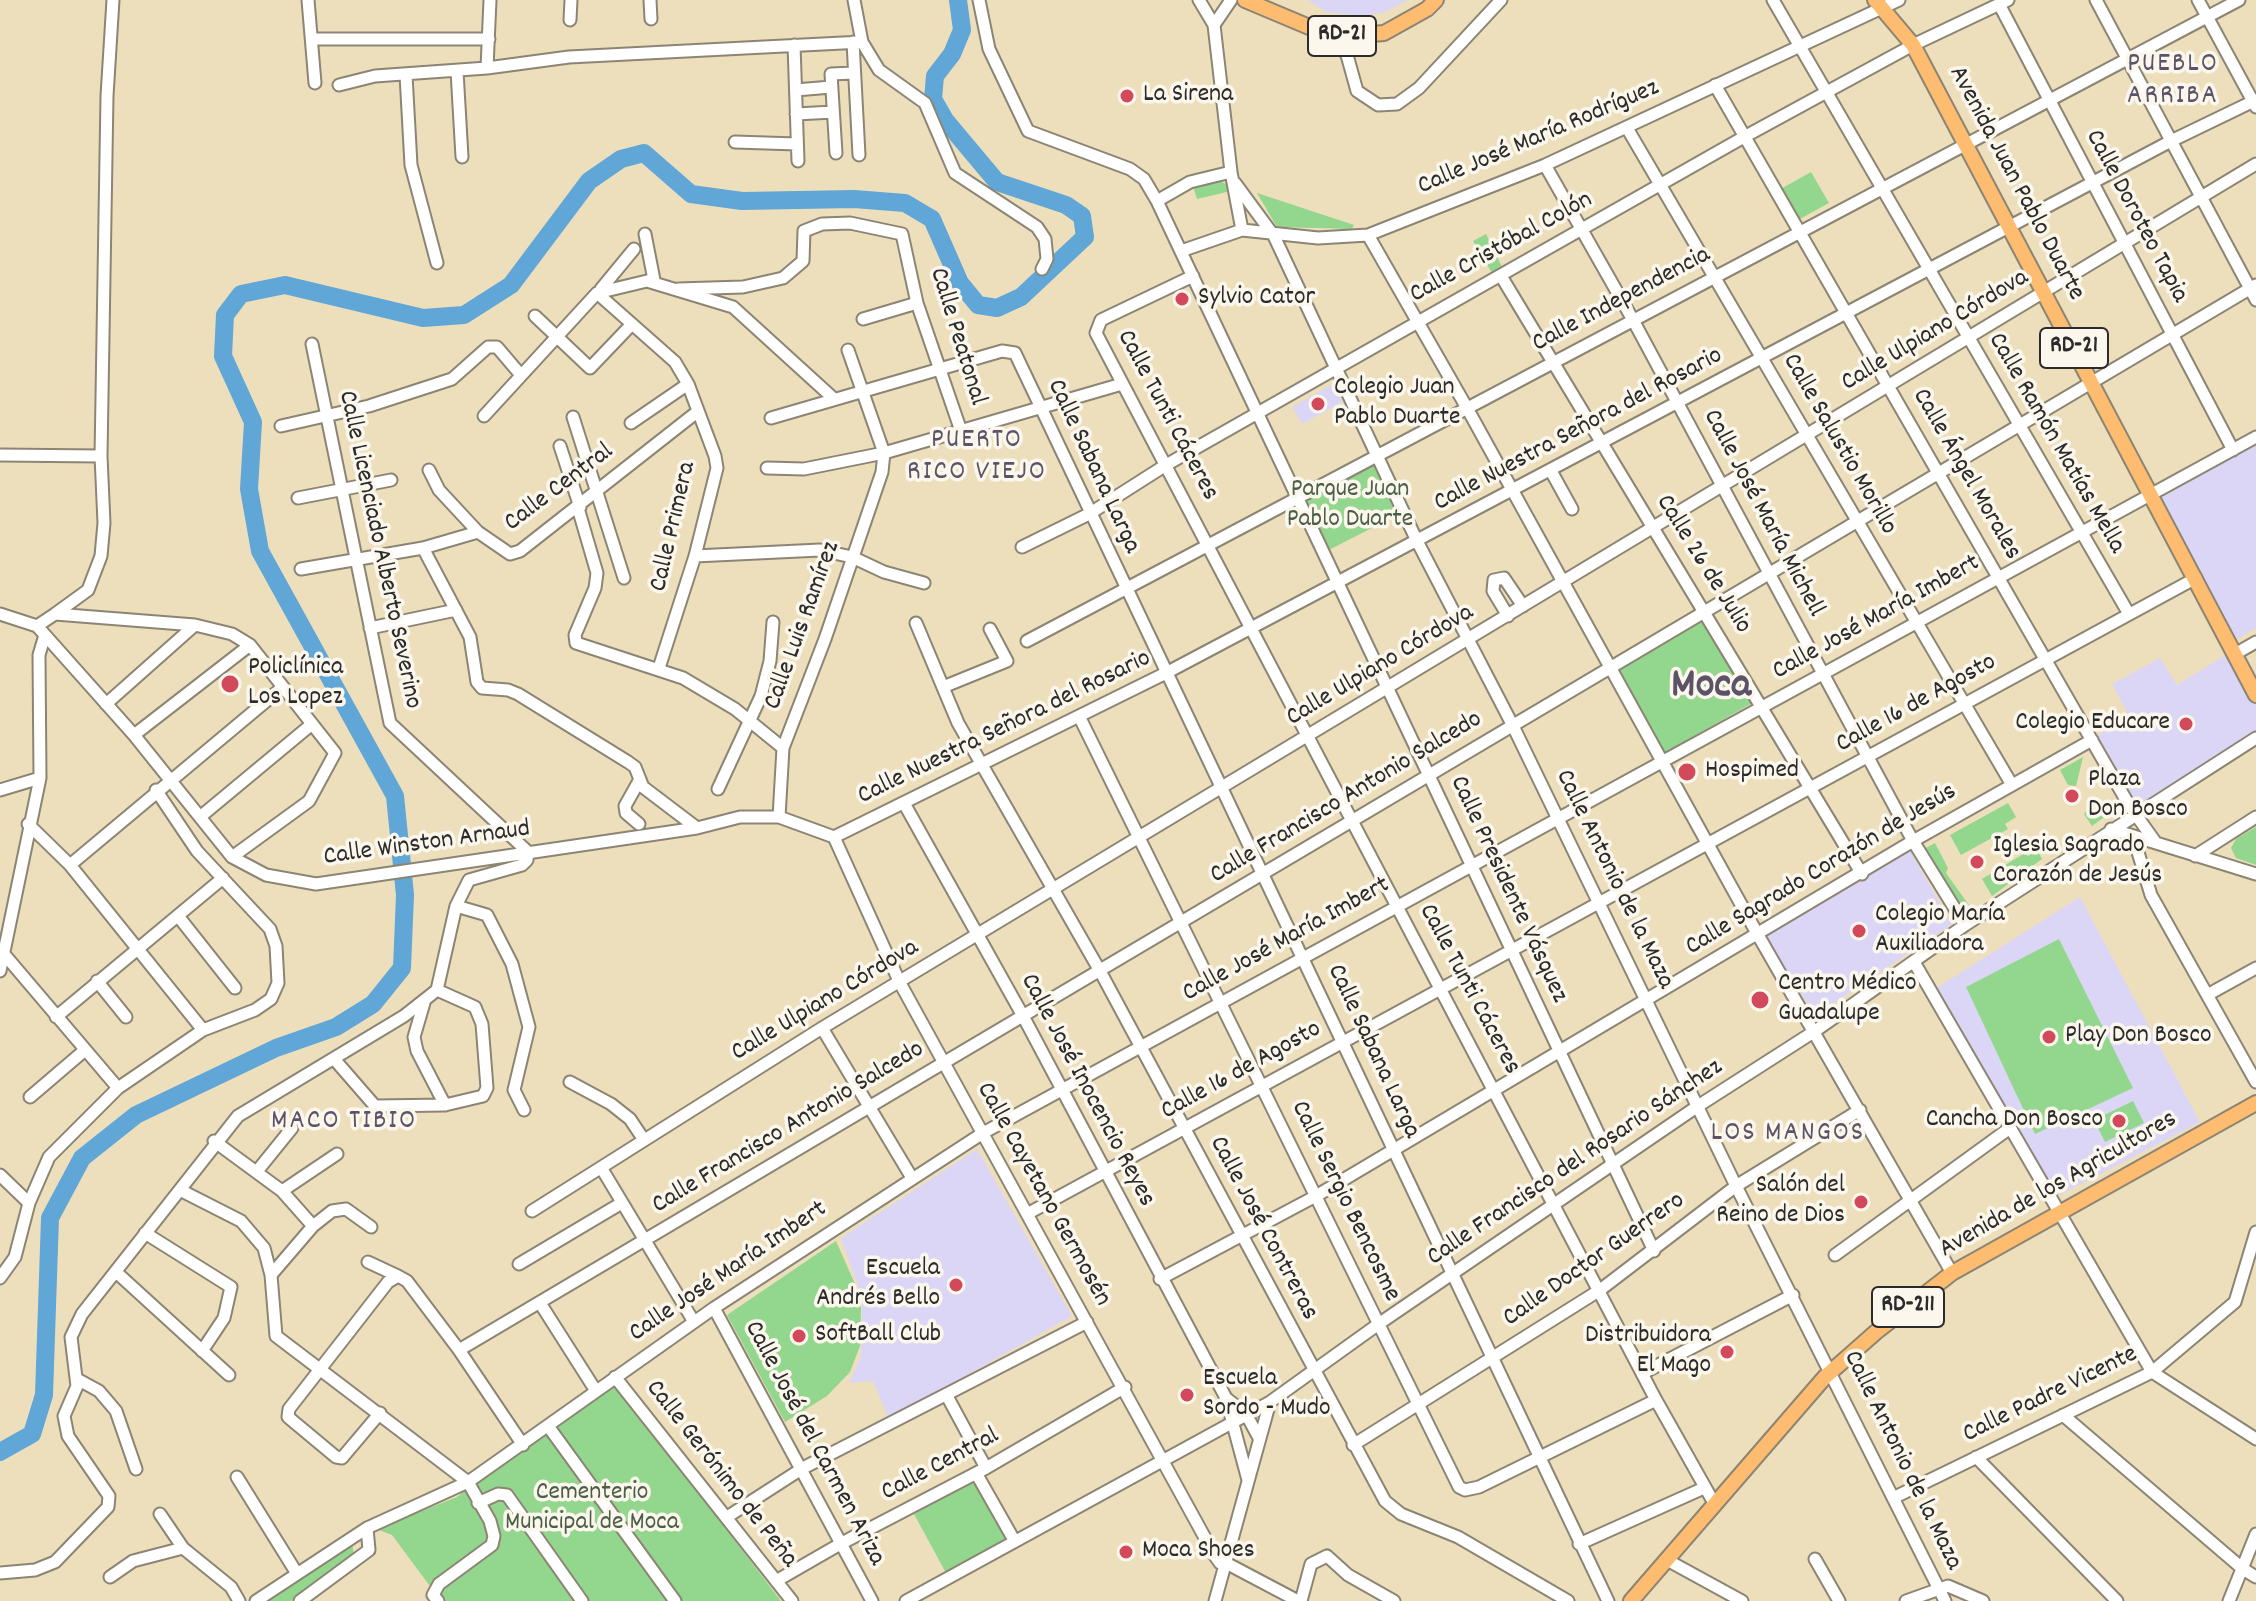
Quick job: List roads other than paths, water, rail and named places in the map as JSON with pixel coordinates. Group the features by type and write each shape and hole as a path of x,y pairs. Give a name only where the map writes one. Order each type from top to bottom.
{"main road":[{"name":"RD-21","path":"1245,0 1333,37 1384,33 1427,9 1436,0"},
{"name":"Avenida Juan Pablo Duarte","path":"1878,4 1913,45 2256,695"},
{"name":"Avenida de los Agricultores","path":"1631,1601 1832,1371 1952,1273 2256,1103"}],"street":[{"path":"0,971 28,824 40,778 41,630 55,614 88,590 101,556 104,523 101,456 107,96 113,0"},
{"path":"308,0 314,39 315,83"},
{"path":"487,68 490,0"},
{"path":"570,20 571,0"},
{"path":"650,0 651,19"},
{"path":"854,0 857,42 853,73 859,155"},
{"name":"Calle Presidente Vásquez","path":"979,0 989,49 1028,131 1130,169 1144,179 1157,201 1654,1251"},
{"path":"1199,0 1214,25 1231,0"},
{"path":"1333,37 1347,55 1357,91 1378,105 1397,104 1426,81 1501,0"},
{"name":"Calle Ramón Matías Mella","path":"1773,0 2129,614"},
{"name":"Calle José María Rodríguez","path":"1181,251 1242,230 1274,236 1318,238 1368,235 1545,165 1798,47 1878,4 1899,0"},
{"path":"2096,0 2254,291"},
{"path":"2198,0 2255,103"},
{"name":"Calle Independencia","path":"1027,641 2239,0"},
{"name":"Calle Cristóbal Colón","path":"1022,547 1089,514 1166,465 1744,137 1913,45 2003,2"},
{"name":"Calle Doroteo Tapia","path":"2003,2 2092,183 2233,450"},
{"name":"Calle Antonio de la Maza","path":"1214,25 1242,230"},
{"path":"314,39 489,39"},
{"path":"339,85 375,76 457,71 569,57 857,42"},
{"path":"857,42 879,70 925,103 955,173 1037,227 1048,249 1042,269"},
{"path":"794,45 798,161"},
{"path":"457,71 462,157"},
{"path":"836,153 831,74 853,73"},
{"path":"406,75 411,165 437,263"},
{"name":"Calle Ángel Morales","path":"1715,85 2045,660 2135,814 2156,843"},
{"path":"796,90 831,87"},
{"name":"Calle Nuestra Señora del Rosario","path":"834,837 905,805 1166,673 2171,141 2255,103"},
{"path":"796,114 833,112"},
{"name":"Calle Salustio Morillo","path":"1627,128 2012,785"},
{"path":"735,142 797,144"},
{"name":"Calle Ulpiano Córdova","path":"532,1211 822,1028 2256,164"},
{"name":"Calle José María Michell","path":"1545,165 1633,320 1913,841 1965,925"},
{"path":"1157,201 1190,182 1233,177"},
{"name":"Calle Antonio de la Maza","path":"1233,177 1274,236 1417,541 1513,726 1736,1186 1832,1371 1945,1601"},
{"name":"Calle Peatonal","path":"678,289 743,287 783,278 803,261 804,231 822,224 850,223 902,234 917,303 961,431"},
{"path":"645,234 654,280"},
{"path":"1368,235 1612,667 1758,935 1952,1273"},
{"path":"484,416 634,249"},
{"name":"Calle Tunti Cáceres","path":"1193,276 1096,326 1122,384 1556,1204 1656,1400 1714,1503"},
{"name":"Calle 26 de Julio","path":"1501,276 1653,528 1707,610 1761,707 1862,874"},
{"path":"599,291 654,280 733,307 833,398"},
{"name":"Calle Primera","path":"599,291 675,362 688,384 717,468 695,556 659,668"},
{"name":"Calle Francisco Antonio Salcedo","path":"459,1350 2092,382 2254,291"},
{"path":"863,319 917,303"},
{"path":"535,316 590,368 632,324"},
{"name":"Calle Licenciado Alberto Severino","path":"312,344 390,723 528,852"},
{"path":"281,426 326,417 452,379 488,347 497,347 520,374"},
{"path":"848,350 884,453"},
{"name":"Calle Sabana Larga","path":"941,368 1009,351 1015,353 1608,1601"},
{"path":"771,418 861,389 941,368"},
{"path":"631,423 688,384"},
{"path":"767,468 804,469 884,453 1122,384"},
{"name":"Calle Central","path":"301,569 423,548 478,532 510,554 520,551 596,494 651,445 697,412"},
{"path":"573,417 624,578"},
{"name":"Calle José María Imbert","path":"256,1601 367,1528 468,1482 714,1308 983,1133 2256,437"},
{"path":"560,446 597,573 595,588 575,635 576,643 683,678 750,721 783,748"},
{"name":"Calle Luis Ramírez","path":"779,817 783,748 882,472 884,453"},
{"path":"0,455 101,456"},
{"path":"429,470 446,499 478,532"},
{"path":"1551,471 1572,509"},
{"path":"298,498 391,480"},
{"path":"423,548 470,637 477,682 482,688 518,694 635,767 639,781 697,828"},
{"path":"695,556 820,550 852,557 884,572 924,583"},
{"path":"1508,616 1493,591 1494,580 1504,578 1523,606"},
{"name":"Calle 16 de Agosto","path":"1027,1214 2196,578"},
{"path":"370,628 456,610"},
{"path":"0,614 41,630"},
{"path":"55,614 195,625 232,634 250,645 335,753 309,801 232,857"},
{"path":"718,789 750,721 770,661 773,622"},
{"name":"Calle José Contreras","path":"916,623 943,687 983,766 1100,971 1138,1048 1385,1501 1401,1514 1458,1537 1568,1601"},
{"path":"106,704 195,625"},
{"path":"943,687 1007,661 990,629"},
{"name":"Calle Winston Arnaud","path":"41,630 134,735 232,857 266,875 316,884 697,828 740,817 779,817 834,837"},
{"path":"2235,654 2256,642"},
{"path":"134,735 250,645"},
{"path":"70,865 169,779 283,687"},
{"name":"Calle Sergio Bencosme","path":"1079,716 1380,1323 1454,1481 1465,1490 1479,1487 1539,1458"},
{"path":"200,817 312,724"},
{"name":"Calle Francisco del Rosario Sánchez","path":"906,1601 1270,1402 1312,1369 1698,1106 1815,1031 1965,925 2256,738"},
{"name":"Calle Sagrado Corazón de Jesús","path":"1160,1279 1316,1196 1560,1054 1913,841 2092,740"},
{"path":"0,790 40,778"},
{"path":"639,781 625,806 626,813 639,824"},
{"path":"0,1278 15,1257 29,1203 49,1157 118,1088 203,1030 255,1010 271,999 278,983 276,946 270,929 197,851 156,790"},
{"name":"Calle José Inocencio Reyes","path":"905,805 1023,1016 1160,1279 1226,1398 1230,1423 1248,1480"},
{"path":"2195,856 2256,817"},
{"path":"28,824 70,865 203,1030"},
{"path":"2111,829 2134,839 2256,874"},
{"name":"Calle Cayetano Germosén","path":"834,837 900,983 1125,1387 1215,1556 1220,1563 1226,1563"},
{"path":"2134,839 2145,883 2256,1082"},
{"path":"0,1573 35,1570 55,1562 108,1507 109,1496 65,1426 66,1406 74,1394 77,1379 72,1328 180,1190 214,1141 250,1106 335,1060 424,1003 437,990 456,906 469,880 522,865 528,852"},
{"path":"56,1017 135,948 223,878"},
{"path":"456,906 487,915 512,964 529,1027 514,1090 524,1110"},
{"path":"178,916 235,988"},
{"path":"4,954 118,1088"},
{"path":"1914,962 2152,1372 2256,1439"},
{"path":"2209,994 2256,968"},
{"path":"97,981 126,1017"},
{"path":"335,1060 375,1106 445,1105 476,1099 487,1088 482,1024 475,1007 437,990"},
{"path":"424,1003 414,1037 417,1051 445,1105"},
{"path":"822,1028 912,1178"},
{"path":"30,1097 85,1050"},
{"path":"570,1082 611,1104 630,1119 644,1140"},
{"name":"Calle Doctor Guerrero","path":"1353,1445 1417,1402 1600,1290 1736,1186 1860,1110"},
{"path":"258,1170 292,1128"},
{"path":"1835,1255 2010,1128"},
{"path":"214,1141 258,1170 282,1191 313,1226"},
{"path":"282,1191 337,1154"},
{"path":"602,1169 620,1204 694,1322"},
{"path":"0,1175 29,1203"},
{"path":"180,1190 241,1221 264,1248 271,1275 276,1336 468,1482 490,1521 494,1536 492,1545 439,1584 433,1595 438,1601"},
{"path":"519,1264 620,1204"},
{"path":"271,1275 313,1226 337,1208 346,1209 371,1227"},
{"name":"Calle Padre Vicente","path":"1893,1498 2152,1372 2235,1302 2256,1232"},
{"path":"145,1233 231,1287 224,1318 202,1351"},
{"path":"368,1262 407,1281 459,1350 523,1445"},
{"path":"116,1272 229,1375"},
{"path":"380,1413 349,1454 336,1457 288,1417 289,1409 388,1282 398,1276"},
{"path":"1643,1373 1793,1295"},
{"path":"540,1303 596,1391"},
{"name":"Calle José del Carmen Ariza","path":"714,1308 872,1601"},
{"path":"727,1517 803,1468 1087,1322"},
{"name":"Calle Gerónimo de Peña","path":"615,1377 792,1601"},
{"path":"77,1379 99,1391 116,1411 136,1469"},
{"name":"Calle Central","path":"776,1581 981,1471 1125,1387"},
{"path":"947,1396 1014,1540"},
{"name":"Calle José Inocencio Reyes","path":"1226,1398 1246,1414 1259,1438"},
{"path":"1539,1458 1656,1400"},
{"path":"1215,1601 1270,1402"},
{"path":"2063,1415 2256,1577"},
{"path":"548,1426 675,1601"},
{"path":"1976,1457 2117,1601"},
{"path":"237,1477 296,1572"},
{"path":"1579,1544 1704,1488"},
{"path":"478,1503 498,1494 507,1495 582,1601"},
{"path":"160,1514 183,1548 231,1587 239,1601"},
{"path":"300,1601 369,1550 367,1528"},
{"path":"2229,1601 2256,1534"},
{"path":"110,1577 133,1561 183,1548"},
{"path":"1226,1563 1299,1601 1311,1564 1327,1556 1348,1575 1394,1601"},
{"path":"1815,1559 1839,1601"},
{"path":"1667,1560 1742,1601"},
{"path":"1906,1601 1939,1586 1963,1590 1983,1601"}],"waterway":[{"path":"0,1452 32,1434 44,1395 50,1218 82,1158 136,1115 276,1048 336,1027 373,1004 402,968 405,895 395,796 260,551 249,489 253,422 223,356 225,315 241,294 285,285 423,318 464,315 511,285 589,181 621,159 644,153 691,194 742,201 854,199 905,203 932,219 960,283 978,305 997,308 1021,297 1085,237 1082,216 1066,205 997,182 945,120 933,99 935,76 952,54 962,30 958,0"}],"place":[{"name":"La Sirena","path":"1127,96"},
{"name":"Sylvio Cator","path":"1182,299"},
{"name":"Colegio Juan Pablo Duarte","path":"1318,404"},
{"name":"Policlínica Los Lopez","path":"230,684"},
{"name":"Colegio Educare","path":"2186,724"},
{"name":"Hospimed","path":"1687,772"},
{"name":"Plaza Don Bosco","path":"2072,796"},
{"name":"Iglesia Sagrado Corazón de Jesús","path":"1977,862"},
{"name":"Colegio María Auxiliadora","path":"1859,931"},
{"name":"Centro Médico Guadalupe","path":"1760,1000"},
{"name":"Play Don Bosco","path":"2049,1037"},
{"name":"Cancha Don Bosco","path":"2119,1121"},
{"name":"Salón del Reino de Dios","path":"1861,1202"},
{"name":"Escuela Andrés Bello","path":"956,1285"},
{"name":"SoftBall Club","path":"799,1336"},
{"name":"Distribuidora El Mago","path":"1727,1352"},
{"name":"Escuela Sordo - Mudo","path":"1187,1395"},
{"name":"Moca Shoes","path":"1126,1552"}],"district":[{"name":"PUEBLO ARRIBA","path":"2173,82"},
{"name":"PUERTO RICO VIEJO","path":"977,458"},
{"name":"Moca","path":"1711,689"},
{"name":"MACO TIBIO","path":"344,1123"},
{"name":"LOS MANGOS","path":"1788,1135"}],"park label":[{"name":"Parque Juan Pablo Duarte","path":"1350,506"},
{"name":"Cementerio Municipal de Moca","path":"592,1509"}]}
